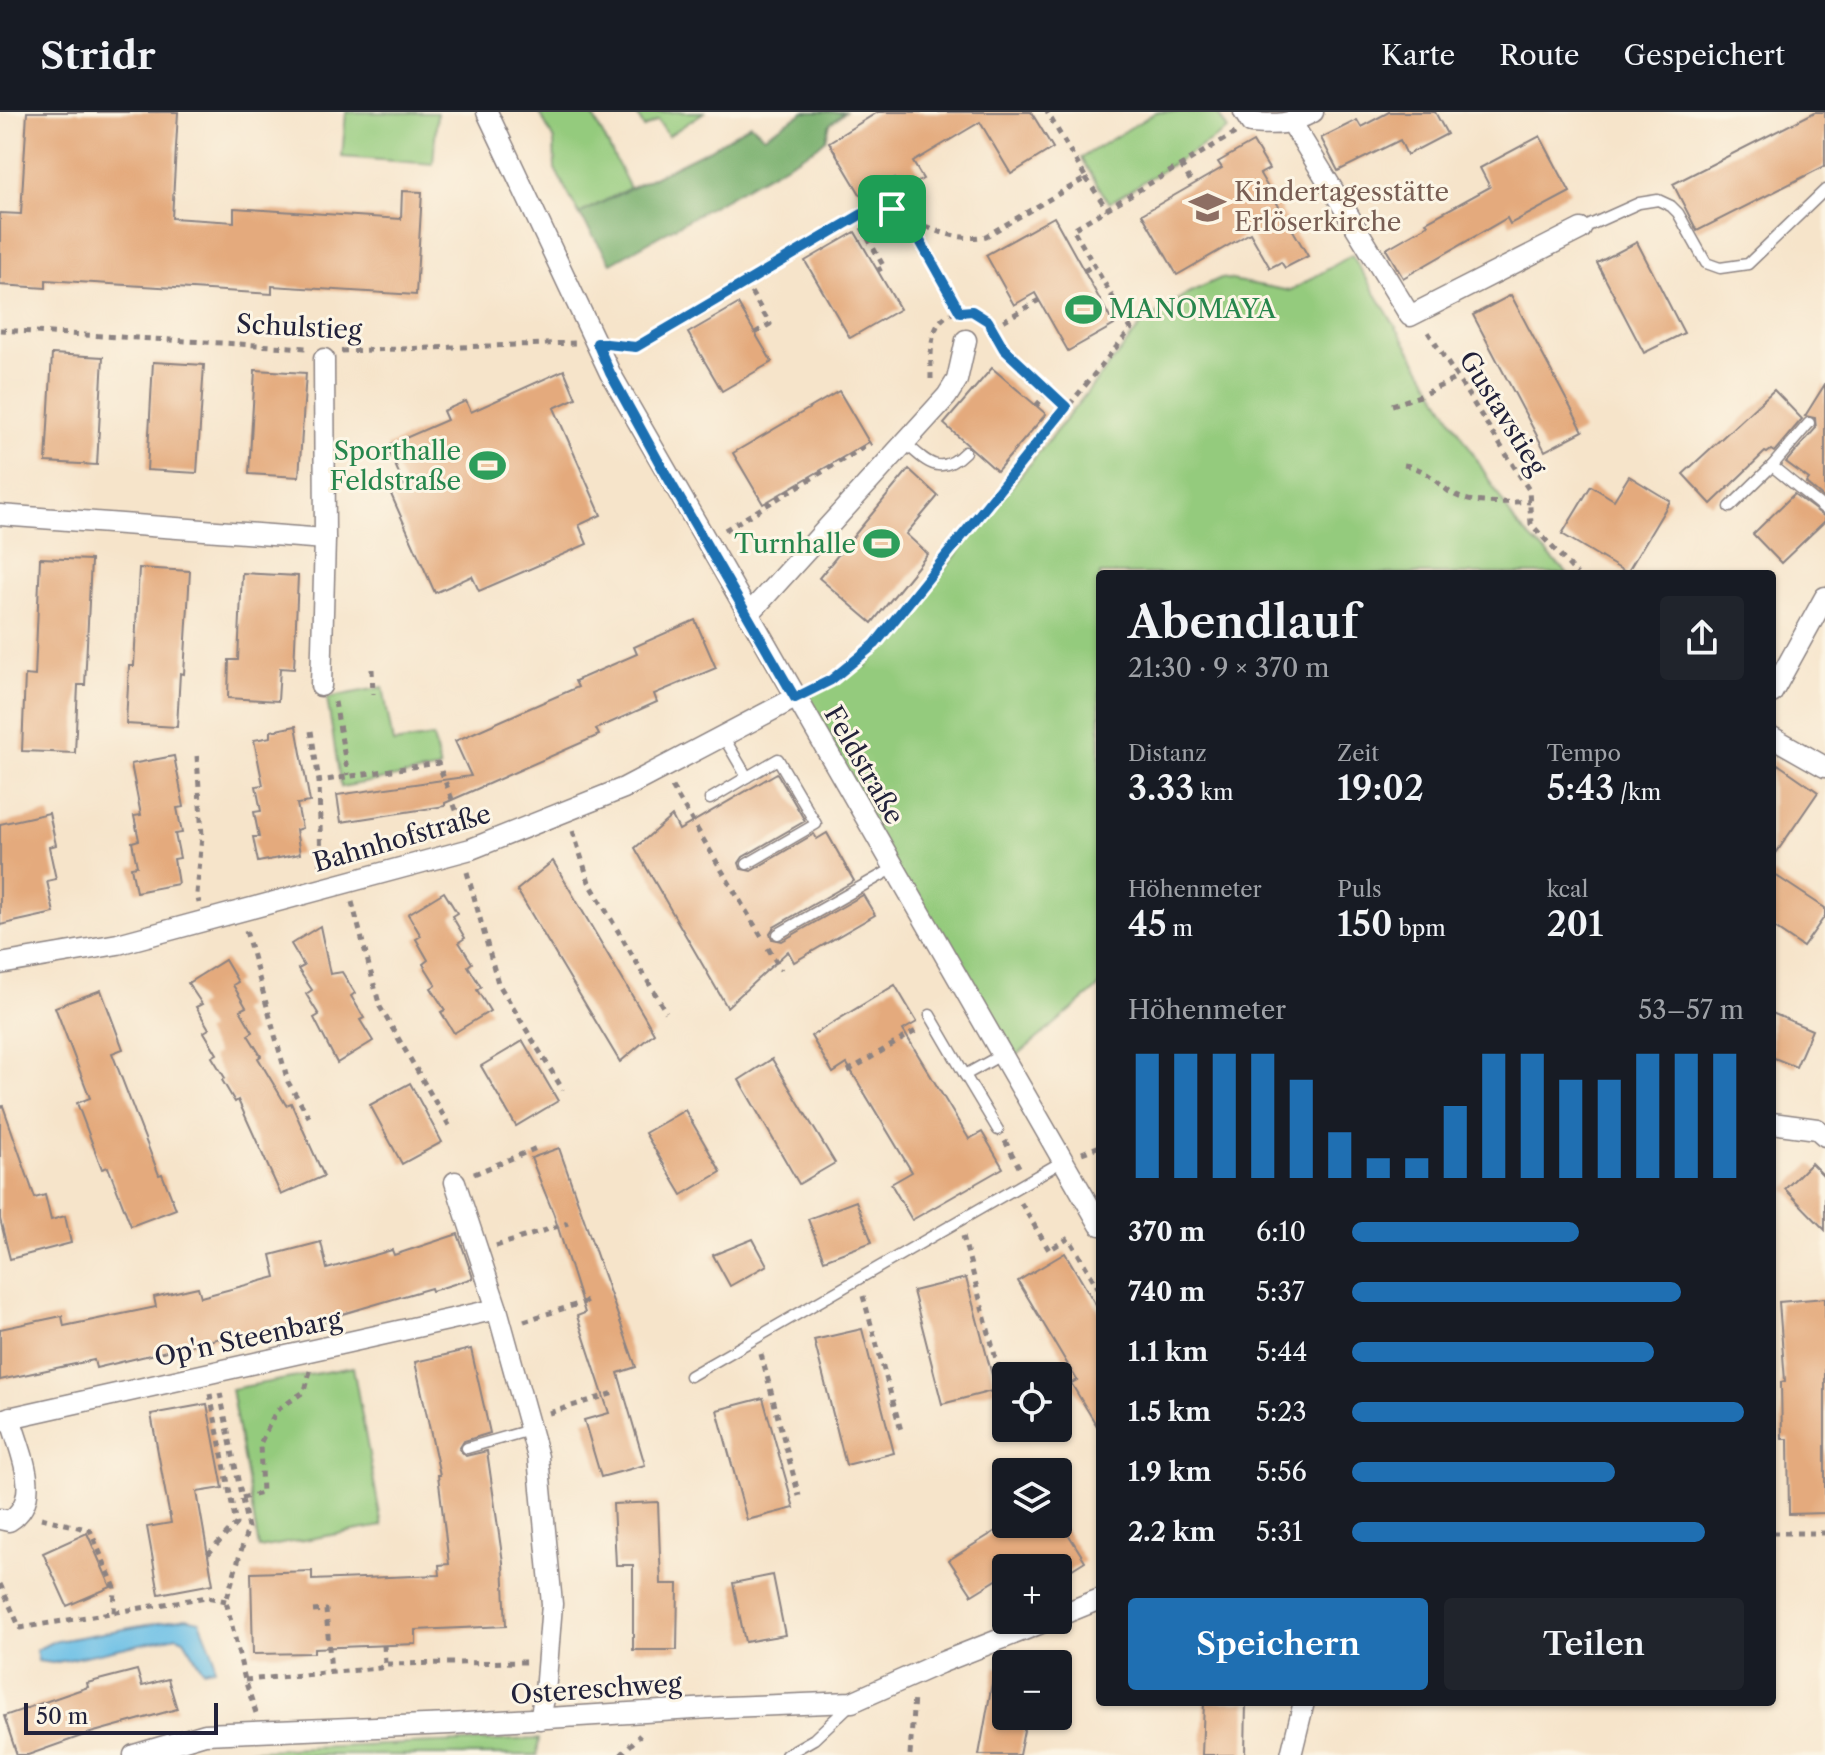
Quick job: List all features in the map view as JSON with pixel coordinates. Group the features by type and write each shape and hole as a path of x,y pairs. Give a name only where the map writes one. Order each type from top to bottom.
{"street":[{"name":"Feldstraße","path":"487,112 610,373 1096,1218"},
{"path":"1242,121 1292,123 1313,112"},
{"path":"1292,123 1410,316 1581,229"},
{"path":"748,615 947,396 957,380 966,340"},
{"path":"321,686 325,539 322,353"},
{"path":"0,515 325,539"},
{"path":"1776,686 1825,597"},
{"name":"Bahnhofstraße","path":"0,964 88,950 466,850 624,788 795,698"},
{"path":"1776,739 1825,767"},
{"path":"1776,1129 1817,1129 1825,1136"},
{"path":"455,1182 499,1318 538,1457 552,1604 540,1719"},
{"name":"Op'n Steenbarg","path":"22,1513 30,1490 5,1418 312,1350 499,1318"},
{"path":"0,1519 9,1521 22,1513"},
{"path":"1072,1610 1096,1601"},
{"name":"Ostereschweg","path":"134,1755 205,1734 852,1702 1014,1634"},
{"path":"1291,1755 1303,1706"}],"lane":[{"path":"1581,229 1639,203 1658,200 1678,213 1706,263 1720,268 1748,264 1825,190"},
{"path":"1730,507 1772,466 1809,423"},
{"path":"904,442 927,462 937,466 955,462 965,452"},
{"path":"1772,466 1825,509"},
{"path":"723,736 747,777"},
{"path":"710,799 778,759 816,824 747,864"},
{"path":"778,934 894,868"},
{"path":"932,1018 998,1130"},
{"path":"965,1075 1001,1055"},
{"path":"690,1376 1063,1161"},
{"path":"467,1448 529,1425"},
{"path":"786,1755 814,1739 852,1702"}],"path":[{"path":"1047,112 1107,209"},
{"path":"795,698 831,680 875,644 1131,329 1073,229 1181,165 1242,121"},
{"path":"1181,165 1193,185"},
{"name":"Schulstieg","path":"0,330 322,353 597,343 636,347 856,217 883,205 953,237 974,238 986,236 1086,178"},
{"path":"914,184 906,216 960,312"},
{"path":"856,217 884,267 878,270"},
{"path":"861,241 868,237"},
{"path":"1084,271 1094,265"},
{"path":"745,282 770,324 755,333"},
{"path":"993,327 1039,300"},
{"path":"931,390 934,331 947,316 972,311 993,327 1004,349 1066,407"},
{"name":"Gustavstieg","path":"1410,316 1421,321 1529,490 1531,524 1573,570"},
{"path":"1392,405 1420,396 1457,378"},
{"path":"1036,406 1049,391"},
{"path":"706,541 879,438"},
{"path":"1404,465 1420,468 1449,492 1467,500 1530,502"},
{"path":"372,669 373,694"},
{"path":"321,686 334,700 348,775"},
{"path":"311,731 319,781 321,889"},
{"path":"197,756 202,836 197,894 203,921"},
{"path":"319,781 438,763 466,850 498,983 563,1090"},
{"path":"661,769 781,970"},
{"path":"566,811 589,882 666,1012"},
{"path":"347,882 380,1007 450,1127"},
{"path":"240,910 288,1082 309,1117"},
{"path":"848,1071 932,1018"},
{"path":"998,1130 1019,1166 1007,1174"},
{"path":"455,1182 539,1147"},
{"path":"1013,1190 1049,1250 1069,1238 1096,1284"},
{"path":"959,1221 997,1362"},
{"path":"478,1251 568,1223"},
{"path":"858,1279 902,1434"},
{"path":"499,1318 591,1300"},
{"path":"756,1338 799,1496"},
{"path":"242,1498 262,1493 260,1444 276,1411 305,1391 312,1350"},
{"path":"208,1554 236,1524 216,1436 211,1372"},
{"path":"211,1372 248,1528 226,1601 245,1680 262,1732"},
{"path":"529,1425 617,1392"},
{"path":"22,1513 90,1530 115,1588 114,1614"},
{"path":"1776,1533 1825,1533"},
{"path":"0,1584 20,1628 207,1597 226,1601"},
{"path":"313,1611 326,1610 331,1672"},
{"path":"384,1645 385,1664"},
{"path":"245,1680 380,1668 385,1664 547,1661"},
{"path":"910,1755 915,1674"}],"green space":[{"path":"346,112 437,113 433,164 342,157"},
{"path":"539,112 591,112 630,188 579,214 555,169 554,140"},
{"path":"644,112 704,112 668,136 658,120 644,128 638,116"},
{"path":"804,112 845,112 830,124 826,139 817,147 611,263 579,214 710,149 751,124 764,136"},
{"path":"1156,112 1217,112 1228,130 1109,203 1081,158"},
{"path":"1352,255 1516,524 1564,570 1096,570 1096,989 1007,1064 802,701 855,660 866,667 1143,323 1188,293 1221,278 1290,291"},
{"path":"383,687 393,743 433,737 440,769 341,787 327,698"},
{"path":"353,1367 382,1526 259,1548 231,1389"},
{"path":"539,1739 537,1755 194,1755 203,1752"}],"water":[{"path":"186,1618 200,1621 214,1656 214,1668 203,1670 184,1639 177,1636 53,1663 38,1661 36,1650 52,1642"}],"building":[{"path":"27,112 178,112 172,218 234,222 234,208 401,219 402,191 422,192 416,295 272,286 272,294 46,280 46,288 0,285 0,213 21,214"},
{"path":"878,112 1031,112 1053,148 1011,174 980,122 913,162 923,179 902,191 895,179 863,199 829,142"},
{"path":"1389,112 1435,112 1447,134 1407,155 1400,140 1338,171 1321,138 1357,120 1361,127"},
{"path":"1815,112 1825,112 1825,166 1697,231 1673,184"},
{"path":"1540,136 1570,192 1510,224 1507,218 1403,278 1386,249 1428,225 1426,222 1490,187 1480,168"},
{"path":"1253,142 1269,169 1260,174 1308,256 1285,268 1281,262 1270,268 1250,233 1177,275 1142,214 1222,168 1218,162"},
{"path":"1054,217 1114,325 1068,351 1035,293 1014,305 986,255"},
{"path":"855,232 900,309 850,338 805,261"},
{"path":"1637,242 1684,333 1644,353 1597,263"},
{"path":"1511,295 1583,431 1545,451 1473,315"},
{"path":"738,304 772,362 722,391 688,333"},
{"path":"52,354 103,357 97,465 46,462"},
{"path":"153,362 204,365 197,473 147,470"},
{"path":"992,368 1046,414 997,471 944,424"},
{"path":"255,370 306,373 299,477 249,474"},
{"name":"Sporthalle Feldstraße","path":"564,370 576,398 554,408 601,515 579,525 587,544 479,591 472,576 435,593 390,492 404,485 387,446 447,420 443,411 466,401 471,412"},
{"path":"1825,384 1825,499 1806,483 1809,479 1786,462 1816,428 1815,418 1805,416"},
{"path":"1774,390 1802,419 1774,452 1765,452 1711,504 1683,474"},
{"path":"839,391 869,442 763,504 733,453"},
{"name":"Turnhalle","path":"909,469 938,496 906,534 928,554 872,623 819,578"},
{"path":"1629,476 1670,501 1629,570 1622,570 1562,534 1591,486 1614,500"},
{"path":"1794,494 1825,517 1825,521 1781,563 1753,534"},
{"path":"40,558 91,560 85,685 78,685 75,753 22,751 25,675 35,676"},
{"path":"139,568 190,571 184,674 180,673 177,727 126,724 129,666 134,666"},
{"path":"242,573 298,576 294,669 280,668 278,701 228,698 229,660 238,660"},
{"path":"695,620 716,668 654,694 657,702 596,729 599,735 445,803 445,806 341,822 337,795 471,776 455,741 578,687 575,681 637,654 634,647"},
{"path":"296,726 310,802 297,804 302,828 296,830 300,854 258,862 253,837 259,837 254,812 261,811 256,786 263,785 254,740 271,737 271,731"},
{"path":"174,756 184,807 177,808 182,833 175,834 180,858 174,859 178,884 136,892 131,867 137,866 132,842 139,840 134,816 141,815 131,764"},
{"path":"1776,763 1818,792 1776,853"},
{"path":"777,773 805,821 743,857 739,863 741,869 751,871 814,834 817,839 827,833 854,881 774,927 770,933 772,939 782,941 863,895 875,915 794,962 788,951 727,1007 635,848 672,816 679,830"},
{"path":"49,813 56,845 49,847 56,879 47,881 54,913 0,925 0,824"},
{"path":"553,861 654,1033 620,1062 517,890"},
{"path":"1776,876 1825,908 1825,916 1803,947 1776,929"},
{"path":"444,892 457,913 452,916 465,938 459,942 472,963 468,966 481,987 477,990 490,1011 454,1033 441,1012 445,1010 431,988 436,985 423,964 428,960 416,939 421,936 408,914"},
{"path":"320,926 330,974 342,972 355,993 351,996 364,1018 360,1020 373,1041 337,1063 314,1018 319,1015 306,994 312,990 298,969 304,966 291,944"},
{"path":"225,960 238,982 233,985 246,1007 240,1010 253,1032 248,1035 261,1056 258,1058 286,1105 291,1103 324,1176 281,1195 238,1100 235,1102 222,1080 225,1078 212,1057 217,1054 204,1032 209,1029 196,1007 202,1004 188,983"},
{"path":"895,985 917,1022 903,1030 969,1139 982,1132 1003,1168 912,1220 891,1184 912,1172 847,1064 833,1073 811,1036"},
{"path":"101,990 123,1049 112,1053 159,1175 162,1174 176,1209 131,1226 108,1167 102,1169 77,1103 90,1098 55,1007"},
{"path":"1776,1015 1812,1030 1796,1067 1776,1059"},
{"path":"523,1041 558,1101 516,1126 481,1066"},
{"path":"772,1059 835,1163 799,1184 739,1080"},
{"path":"410,1083 442,1142 402,1164 370,1105"},
{"path":"3,1106 35,1198 45,1195 51,1220 65,1216 71,1243 10,1259 0,1219 0,1107"},
{"path":"685,1110 721,1172 682,1195 645,1133"},
{"path":"559,1148 636,1367 618,1373 645,1465 601,1477 584,1420 609,1413 577,1316 585,1313 554,1215 531,1158"},
{"path":"1811,1163 1825,1177 1825,1230 1785,1189"},
{"path":"856,1201 872,1242 824,1260 808,1219"},
{"path":"458,1234 473,1278 290,1330 289,1327 231,1342 229,1336 96,1368 94,1360 0,1380 0,1329 62,1316 64,1326 156,1307 154,1297 198,1287 201,1297 276,1277 271,1255 321,1242 327,1269 392,1250 394,1255"},
{"path":"753,1239 767,1265 730,1286 713,1255"},
{"path":"1065,1253 1096,1305 1096,1424 1072,1385 1077,1380 1072,1372 1072,1362 1066,1362 1018,1281"},
{"path":"966,1278 992,1375 992,1391 942,1404 913,1291"},
{"path":"1825,1298 1825,1513 1789,1514 1788,1439 1782,1439 1781,1382 1785,1381 1779,1302"},
{"path":"862,1329 894,1453 846,1465 814,1340"},
{"path":"471,1349 490,1433 464,1441 459,1449 466,1456 487,1451 503,1562 506,1626 416,1630 416,1644 314,1648 314,1653 253,1654 251,1573 312,1571 312,1580 440,1575 439,1565 449,1564 440,1475 415,1362"},
{"path":"763,1398 794,1508 747,1520 717,1410"},
{"path":"207,1404 223,1488 197,1492 213,1584 159,1594 147,1527 171,1523 151,1414"},
{"path":"658,1502 661,1584 678,1584 677,1650 633,1650 633,1565 616,1565 613,1504"},
{"path":"87,1533 111,1587 67,1606 43,1553"},
{"path":"992,1533 992,1538 1071,1538 1085,1561 1072,1569 1072,1554 992,1554 992,1583 972,1595 949,1560"},
{"path":"773,1575 785,1635 745,1642 733,1583"},
{"path":"137,1670 142,1686 168,1679 177,1709 87,1734 28,1755 17,1755 4,1716 88,1687 87,1683"},
{"path":"992,1684 992,1730 1024,1730 1019,1755 979,1755"},
{"path":"1204,1706 1246,1706 1245,1755 1202,1755"}],"place":[{"name":"Kindertagesstätte Erlöserkirche","path":"1208,207"},
{"name":"MANOMAYA","path":"1083,309"},
{"name":"Sporthalle Feldstraße","path":"487,466"},
{"name":"Turnhalle","path":"882,544"}],"route":[{"path":"883,205 892,209 906,216 960,312 972,311 988,321 1004,349 1066,407 875,644 831,680 795,698 660,464 597,343 636,347 862,214 883,205"}]}
